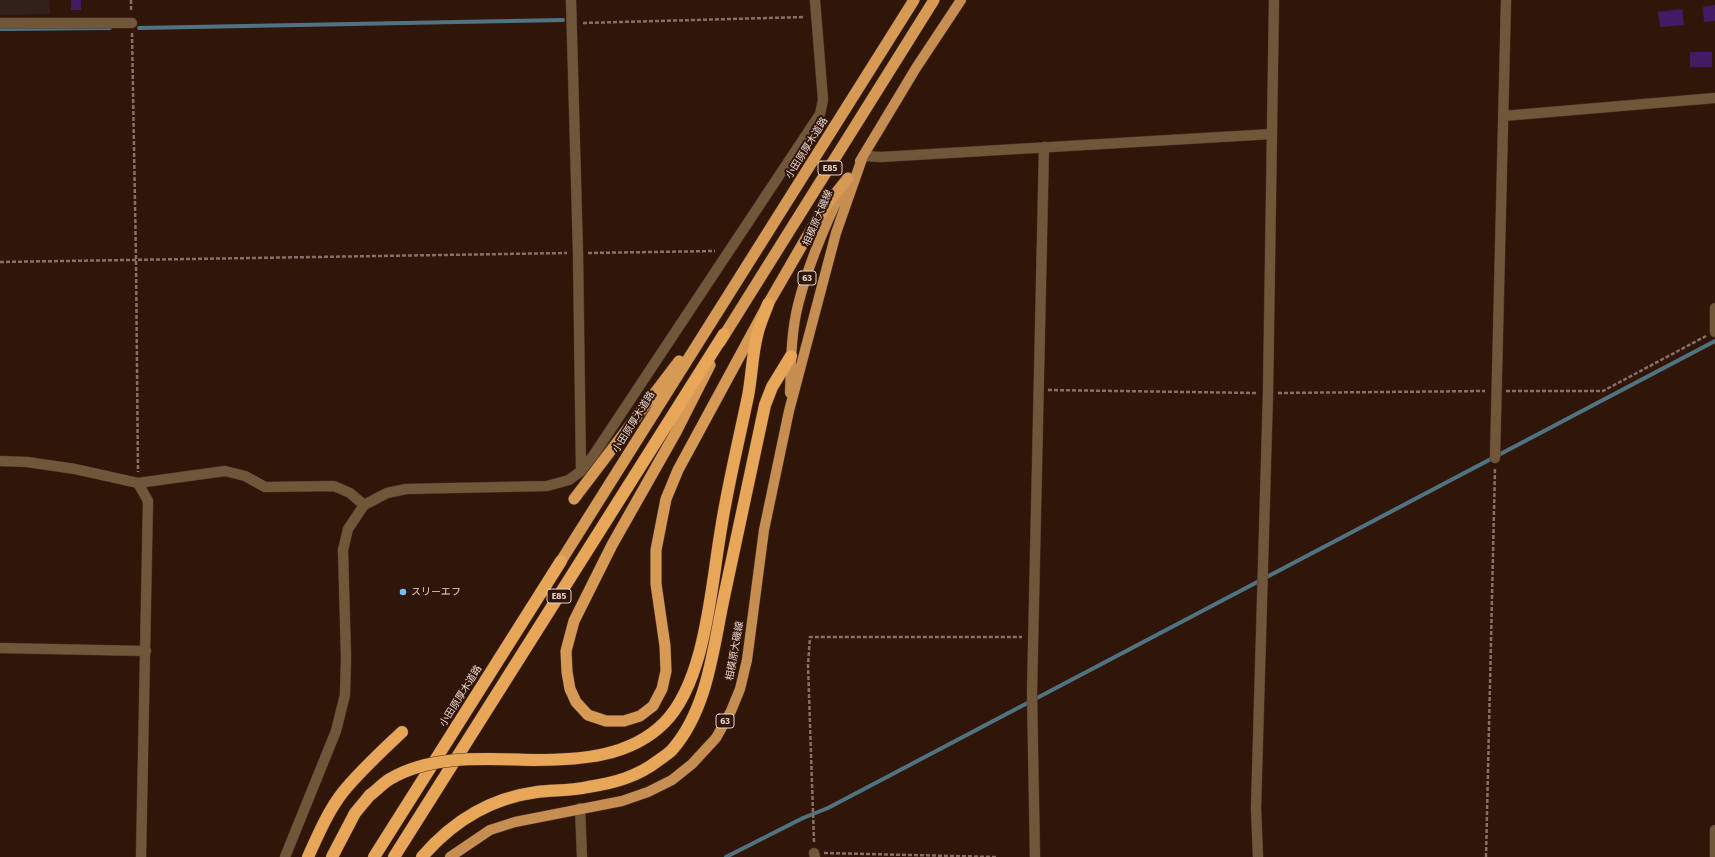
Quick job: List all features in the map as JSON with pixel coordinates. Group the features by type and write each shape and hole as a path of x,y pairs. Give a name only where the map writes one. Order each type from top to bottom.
{"highway":[{"name":"小田原厚木道路","path":"374,857 914,0"},
{"name":"E85","path":"394,857 934,0"},
{"path":"724,334 693,400 612,545 574,621 566,651 567,672 570,689 576,702 588,715 606,721 624,721 640,716 652,706 662,689 666,671 665,646 656,584 656,550 666,499 678,470 768,304 812,228 828,203 848,178"},
{"path":"332,857 355,813 370,795 389,780 409,770 430,764 455,761 567,760 608,754 641,742 664,723 679,705 690,683 699,652 710,599 721,528 749,388 757,336 768,304"},
{"path":"574,499 659,385 708,325"},
{"path":"422,857 453,827 488,805 506,798 536,792 585,788 618,782 646,770 671,751 685,730 705,684 765,405 772,387 791,356"},
{"path":"308,857 320,831 343,793 372,760 402,732"}],"main road":[{"name":"相模原大磯線","path":"789,411 791,356 798,304 823,230 848,178 916,68 961,0"},
{"name":"相模原大磯線","path":"450,857 490,830 515,822 580,808 622,801 648,792 672,780 692,764 716,738 731,711 740,689 747,660 764,530 789,411 836,234 863,156"},
{"name":"63","path":"791,356 800,341 820,270 836,234"}],"street":[{"path":"571,0 578,253 581,471"},
{"path":"285,857 336,731 345,695 346,658 343,550 348,529 364,505 388,493 406,489 547,486 569,480 581,471 593,456 820,114 823,100 815,0"},
{"path":"1258,857 1256,808 1268,393 1274,0"},
{"path":"1495,454 1506,0"},
{"path":"0,23 132,22"},
{"path":"1503,116 1715,98"},
{"path":"863,156 881,157 1272,134"},
{"path":"1035,857 1032,693 1044,147"},
{"path":"1715,308 1715,332"},
{"path":"0,461 27,462 75,468 138,483 225,471 245,476 265,487 334,486 350,493 364,505"},
{"path":"138,483 148,501 141,857"},
{"path":"0,648 146,651"},
{"path":"580,808 582,857"},
{"path":"1715,830 1715,857"}],"path":[{"path":"131,0 136,260 138,483"},
{"path":"572,24 816,17"},
{"path":"0,262 730,251"},
{"path":"1038,390 1268,393 1603,391 1715,332"},
{"path":"1486,857 1495,454"},
{"path":"996,857 814,855 808,665 810,637 1033,637"}],"shaded area":[{"path":"0,0 49,0 50,14 0,15"}],"building":[{"path":"71,0 81,0 81,10 71,10"},
{"path":"1715,5 1715,21 1704,22 1703,7"},
{"path":"1682,9 1684,25 1660,27 1658,12"},
{"path":"1690,52 1712,52 1712,67 1690,67"}],"waterway":[{"path":"139,28 563,20"},
{"path":"0,29 110,28"},
{"path":"726,857 803,818 828,808 1715,341"}],"place":[{"name":"スリーエフ","path":"403,592"}]}
